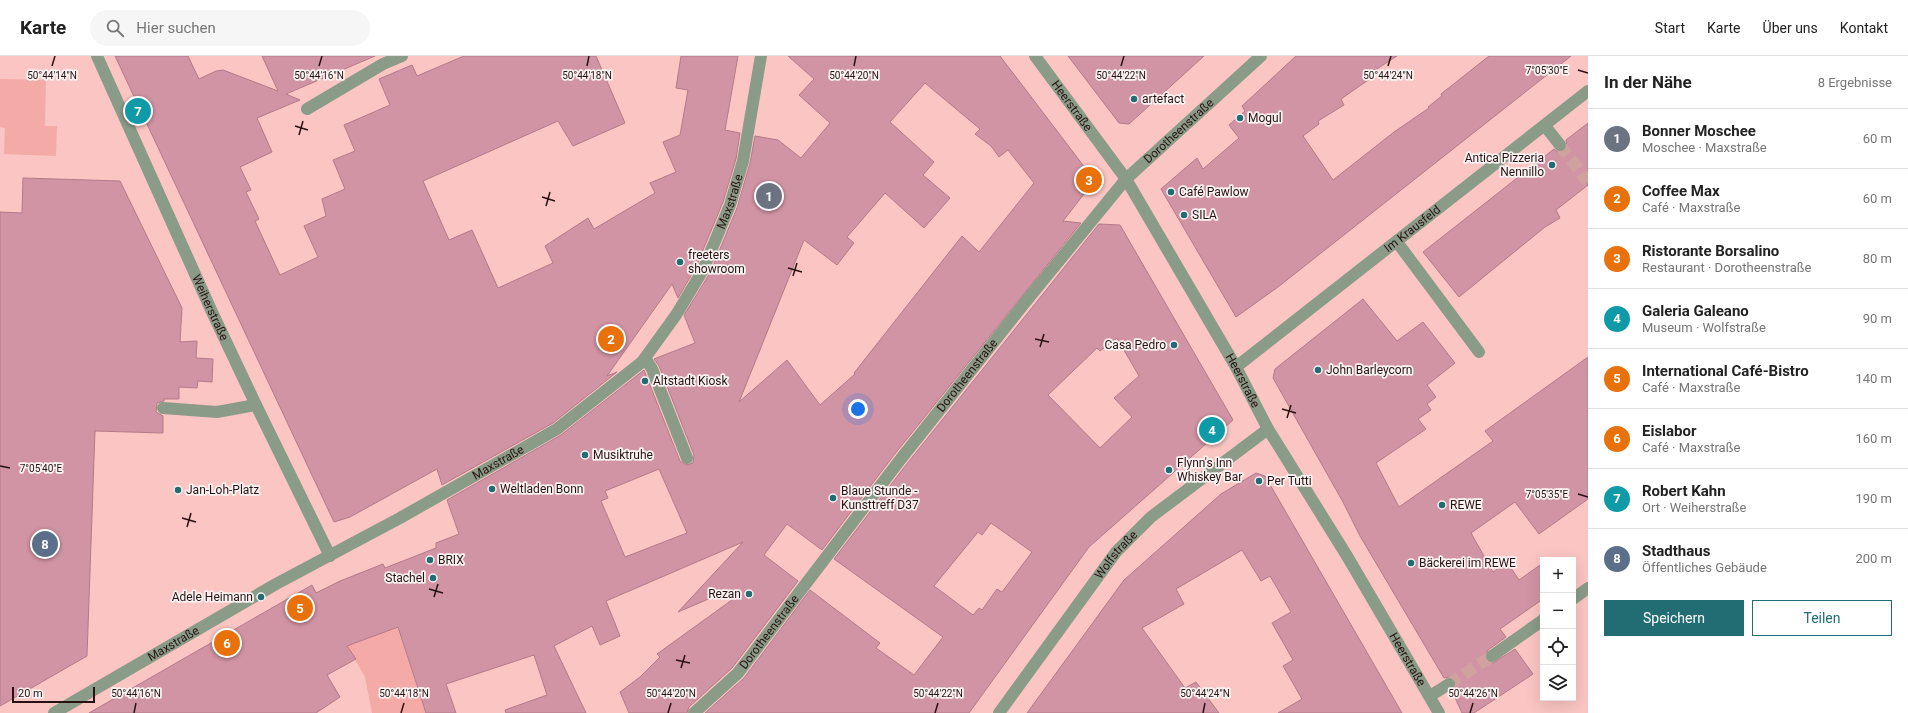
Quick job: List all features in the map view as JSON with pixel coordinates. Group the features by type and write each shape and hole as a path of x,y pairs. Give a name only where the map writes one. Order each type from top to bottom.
{"street":[{"name":"Weiherstraße","path":"97,56 256,405 330,556"},
{"path":"307,109 383,64 402,56"},
{"name":"Maxstraße","path":"54,713 276,584 330,556 557,429 645,358 676,315 703,270 730,205 743,161 761,56"},
{"name":"Heerstraße","path":"1035,56 1126,179 1236,367 1268,429 1347,556 1439,713"},
{"name":"Dorotheenstraße","path":"694,713 738,673 900,460 1027,300 1126,179 1261,56"},
{"name":"Im Krausfeld","path":"1236,367 1545,126 1588,90"},
{"path":"1545,126 1560,145"},
{"path":"1397,242 1479,352"},
{"path":"645,358 652,369 687,458"},
{"path":"164,408 217,412 256,405"},
{"name":"Wolfstraße","path":"999,713 1116,552 1151,517 1268,429"},
{"path":"1576,597 1588,588"},
{"path":"1492,656 1540,622"},
{"path":"1430,696 1449,684"}],"shaded area":[{"path":"0,79 46,80 45,126 57,126 56,156 4,154 5,128 0,127"},
{"path":"424,617 405,649 419,693 432,713 372,713 365,677 347,646"}],"building":[{"path":"115,56 188,56 199,79 216,71 223,70 278,91 262,56 375,56 286,94 300,100 257,118 272,152 240,167 251,190 246,192 259,219 255,221 280,275 318,257 304,226 326,216 322,199 345,189 333,160 355,151 344,125 390,105 379,79 412,65 417,76 464,56 596,56 625,123 573,146 558,121 423,181 449,240 472,230 498,288 553,263 545,246 588,218 594,229 655,193 650,183 676,172 663,142 680,135 688,90 676,88 681,56 738,56 725,130 740,133 736,159 723,202 696,267 678,298 672,284 607,376 617,372 553,423 442,485 437,469 350,517 334,522"},
{"path":"788,56 1000,56 1092,177 1091,185 1063,221 1081,223 894,455 822,550 787,524 764,555 798,581 732,668 689,707 687,713 629,713 620,692 640,677 660,657 657,654 736,597 732,589 678,612 743,542 606,601 620,636 600,645 592,626 554,646 586,713 506,713 505,710 547,695 534,655 446,684 456,713 426,713 398,627 347,646 356,659 327,675 340,697 316,713 89,713 312,585 316,593 340,581 383,564 385,568 436,548 436,543 459,534 447,500 561,435 644,370 680,461 686,465 693,463 694,455 659,366 654,359 695,343 684,315 710,273 737,208 750,163 755,136 778,140 801,158 830,123 799,95 814,79","holes":["925,83 980,129 975,134 991,146 999,157 1008,150 1034,183 979,252 962,236 854,373 855,374 820,405 787,360 739,402 804,240 837,265 854,243 847,237 885,193 924,228 950,198 923,175 934,162 890,122","659,469 687,533 625,557 601,501 608,498 605,491"]},
{"path":"1068,56 1204,56 1129,124 1119,123"},
{"path":"1296,56 1397,56 1372,72 1374,76 1341,99 1344,105 1318,121 1319,124 1303,136 1333,180 1394,132 1429,108 1428,107 1442,96 1441,94 1489,56 1571,56 1278,287 1236,317 1161,189 1197,158 1203,169 1239,138 1229,125 1245,111 1242,106"},
{"path":"1588,123 1588,185 1556,210 1560,218 1545,227 1459,297 1423,252 1554,149 1558,152 1564,151 1567,147 1566,140"},
{"path":"23,178 120,181 182,308 180,342 197,341 196,358 213,359 212,382 198,381 197,388 179,387 179,399 164,399 164,401 157,403 156,412 163,416 163,433 95,431 87,656 0,706 0,212 22,213"},
{"path":"1099,224 1120,225 1233,420 1089,547 969,713 705,713 744,678 810,590 880,643 876,648 914,675 943,637 834,559 906,465","holes":["1117,338 1139,376 1114,398 1132,417 1100,448 1048,395 1097,348 1100,351","991,523 1032,552 1002,592 997,589 982,610 979,608 973,615 934,586 978,532 982,535"]},
{"path":"1363,299 1397,341 1423,322 1455,363 1427,385 1436,397 1427,404 1431,410 1418,419 1426,429 1376,463 1399,507 1493,441 1485,431 1588,357 1588,499 1539,534 1515,502 1471,533 1493,572 1507,562 1519,580 1540,565 1540,601 1500,629 1506,637 1488,650 1485,656 1486,661 1493,663 1515,649 1533,674 1474,713 1462,713 1452,691 1456,687 1456,680 1449,677 1444,678 1360,536 1343,502 1273,378 1275,369"},
{"path":"1256,473 1265,476 1402,713 1278,713 1302,699 1283,666 1293,660 1272,623 1291,612 1270,576 1261,581 1242,550 1176,589 1184,604 1142,628 1185,688 1196,682 1219,713 1027,713 1124,580 1221,494"}],"tunnel":[{"path":"1560,145 1588,182"},
{"path":"1449,684 1492,656"}],"place":[{"name":"artefact","path":"1134,99"},
{"name":"Robert Kahn","path":"138,111"},
{"name":"Mogul","path":"1240,118"},
{"name":"Antica Pizzeria Nennillo","path":"1552,165"},
{"name":"Ristorante Borsalino","path":"1089,180"},
{"name":"Café Pawlow","path":"1171,192"},
{"name":"Bonner Moschee","path":"769,196"},
{"name":"SILA","path":"1184,215"},
{"name":"freeters showroom","path":"680,262"},
{"name":"Coffee Max","path":"611,339"},
{"name":"Casa Pedro","path":"1174,345"},
{"name":"John Barleycorn","path":"1318,370"},
{"name":"Altstadt Kiosk","path":"645,381"},
{"name":"Galeria Galeano","path":"1212,430"},
{"name":"Musiktruhe","path":"585,455"},
{"name":"Flynn's Inn Whiskey Bar","path":"1169,470"},
{"name":"Per Tutti","path":"1259,481"},
{"name":"Weltladen Bonn","path":"492,489"},
{"name":"Jan-Loh-Platz","path":"178,490"},
{"name":"Blaue Stunde - Kunsttreff D37","path":"833,498"},
{"name":"REWE","path":"1442,505"},
{"name":"Stadthaus","path":"45,544"},
{"name":"BRIX","path":"430,560"},
{"name":"Bäckerei im REWE","path":"1411,563"},
{"name":"Stachel","path":"433,578"},
{"name":"Rezan","path":"749,594"},
{"name":"Adele Heimann","path":"261,597"},
{"name":"International Café-Bistro","path":"300,608"},
{"name":"Eislabor","path":"227,643"}]}
